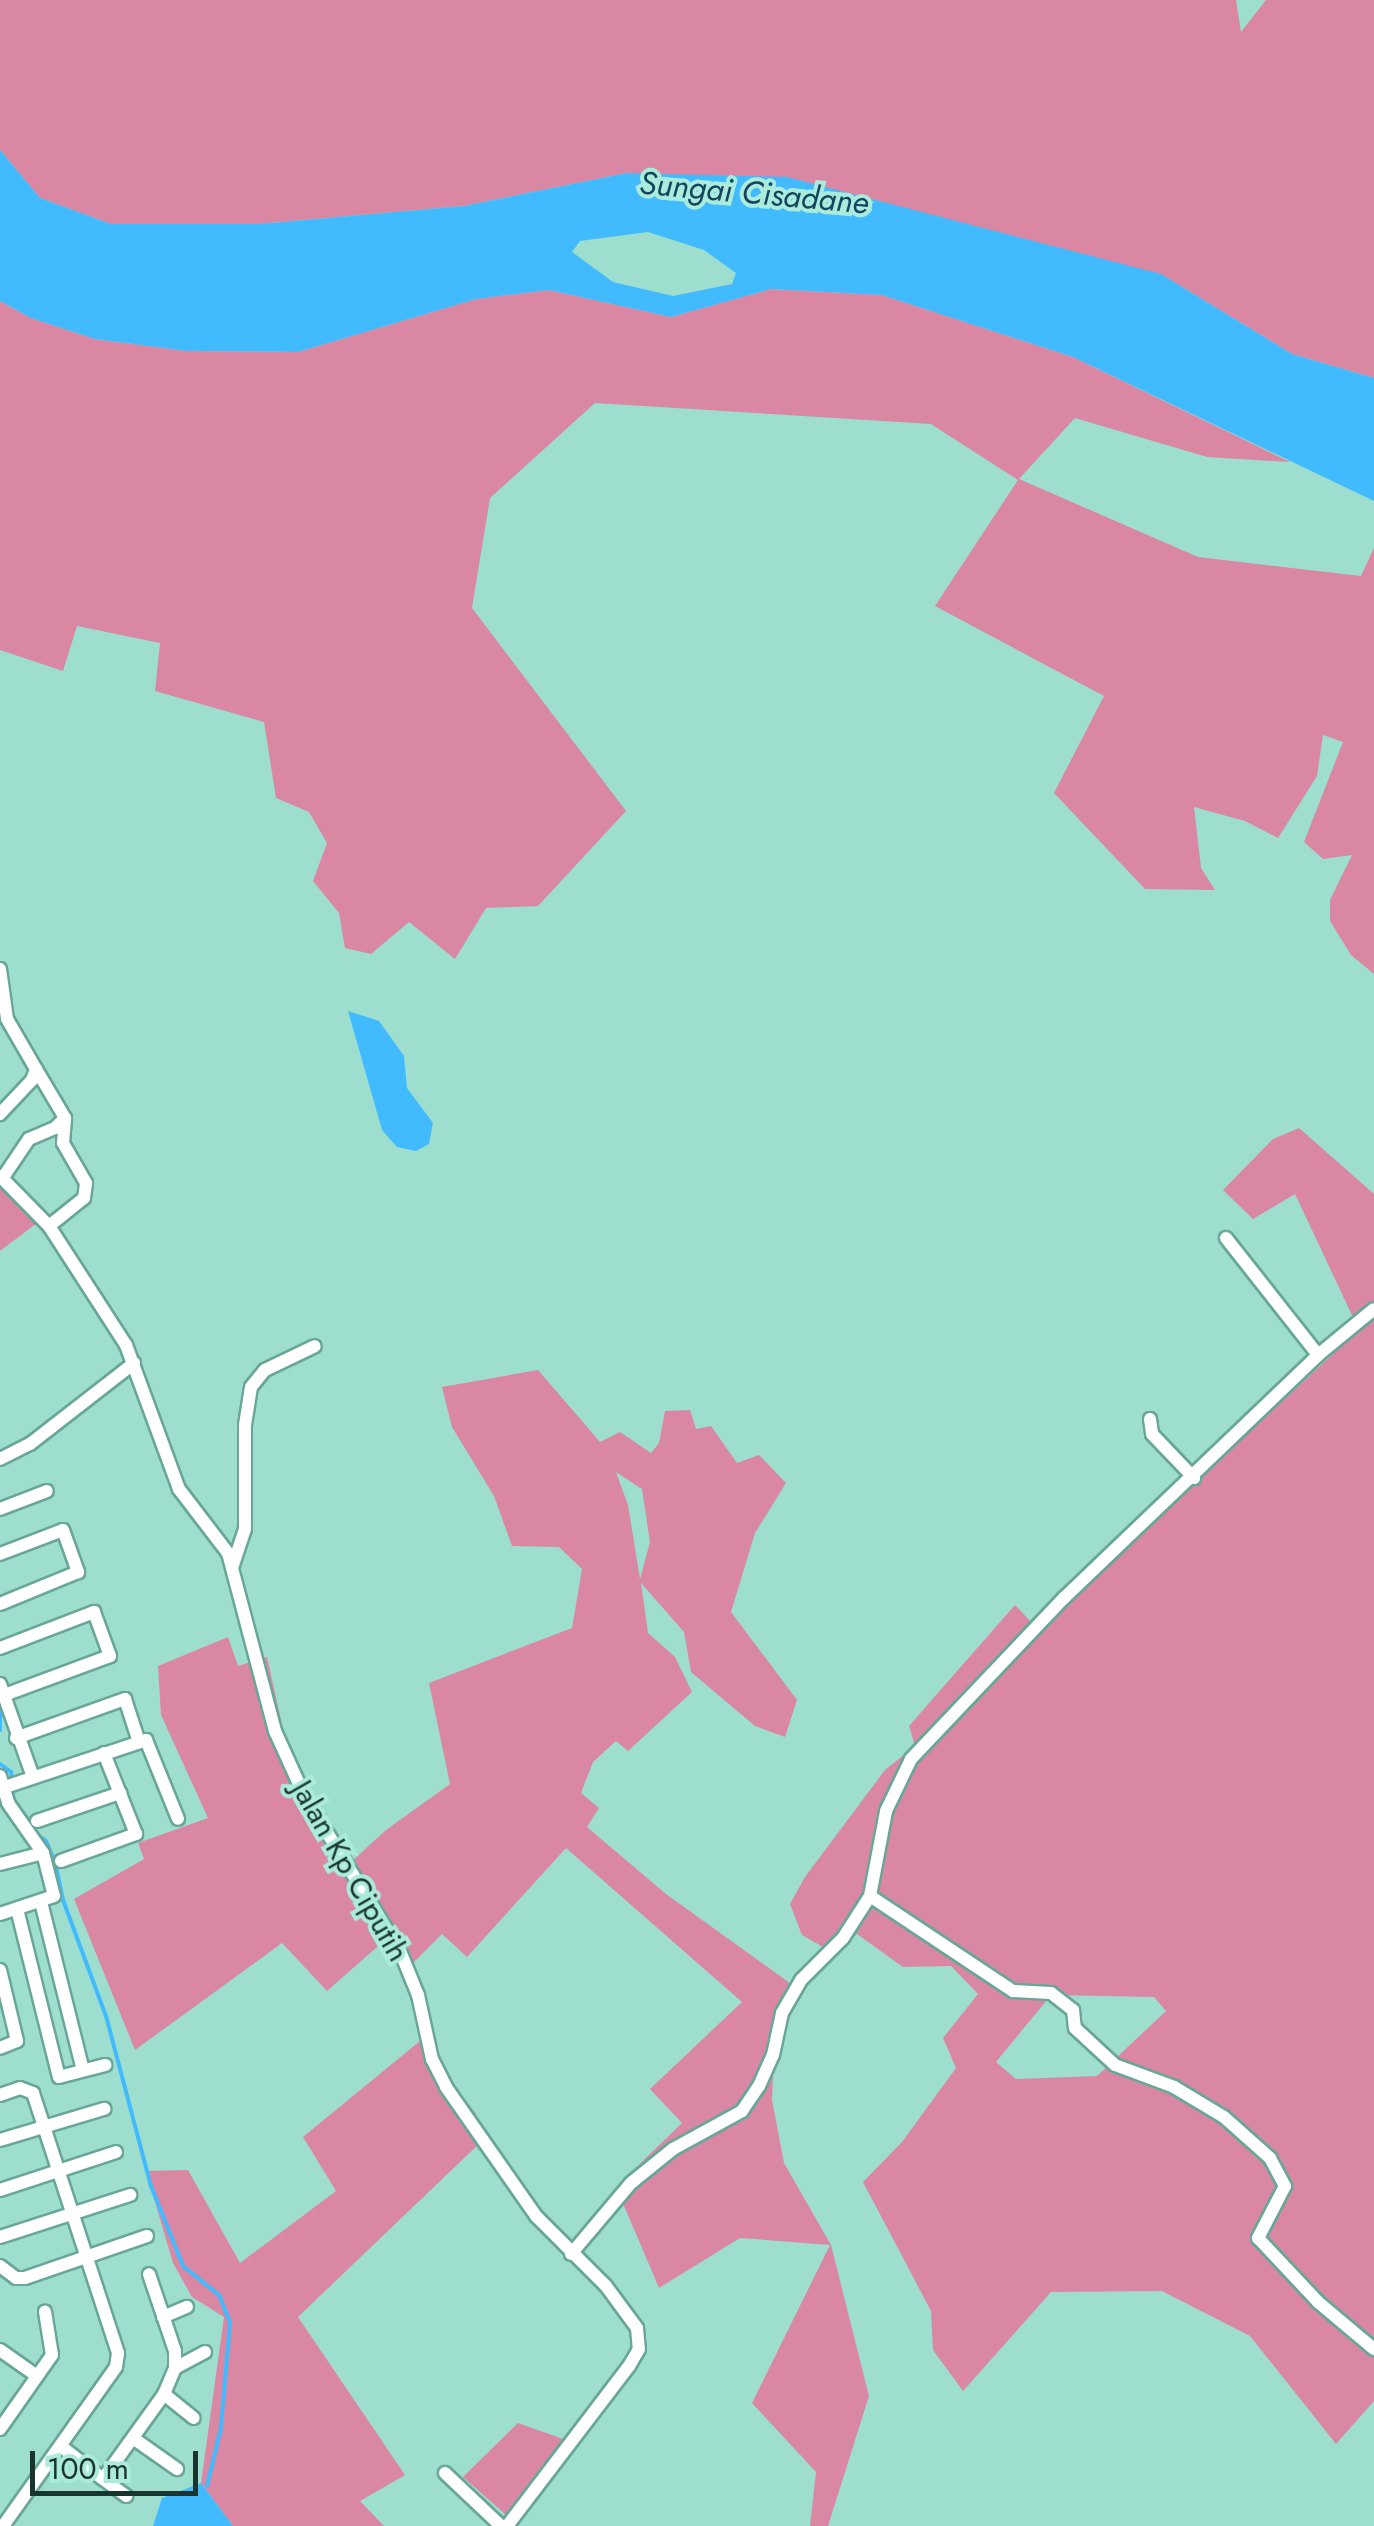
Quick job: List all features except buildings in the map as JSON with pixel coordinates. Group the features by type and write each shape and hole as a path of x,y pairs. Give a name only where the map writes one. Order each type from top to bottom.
{"street":[{"path":"0,969 7,1018 65,1118 64,1143 86,1183 84,1198 49,1226"},
{"path":"0,1114 32,1080 36,1069"},
{"path":"1,1178 28,1139 55,1128 65,1118"},
{"name":"Jalan Kp Ciputih","path":"1,1178 49,1226 134,1363 178,1489 228,1552 275,1731 304,1795 400,1951 418,1995 432,2059 536,2216 638,2328 639,2348 536,2494 504,2526"},
{"path":"1226,1238 1318,1355"},
{"path":"572,2254 645,2172 673,2149 742,2111 760,2086 774,2055 782,2013 802,1978 843,1938 870,1896 886,1811 911,1759 1036,1625 1194,1478 1318,1355 1374,1309"},
{"path":"232,1568 245,1529 245,1426 251,1387 265,1370 315,1346"},
{"path":"0,1460 30,1444 134,1363"},
{"path":"1150,1419 1152,1434 1194,1478"},
{"path":"0,1509 47,1491"},
{"path":"0,1554 63,1530 78,1572 0,1604"},
{"path":"0,1648 94,1612 110,1656 2,1690 16,1738 33,1776"},
{"path":"16,1738 124,1699 139,1742"},
{"path":"0,1914 54,1896 43,1853 15,1814 7,1782 146,1740 178,1820"},
{"path":"61,1861 136,1834 104,1753"},
{"path":"37,1821 120,1794"},
{"path":"0,1818 15,1814"},
{"path":"0,1864 43,1853"},
{"path":"870,1896 1013,1991 1051,1993 1073,2010 1075,2028 1115,2065 1174,2087 1224,2117 1270,2158 1285,2186 1282,2200 1260,2226 1258,2238 1318,2302 1374,2349"},
{"path":"42,1902 83,2070"},
{"path":"17,1909 59,2077 105,2065"},
{"path":"0,1970 3,1996 17,2042 0,2048"},
{"path":"0,2094 29,2089 113,2336 116,2367 3,2526"},
{"path":"0,2140 104,2109"},
{"path":"0,2190 116,2152"},
{"path":"0,2237 130,2194"},
{"path":"0,2266 16,2278 25,2278 147,2236"},
{"path":"102,2479 164,2394 175,2368 148,2274"},
{"path":"163,2317 187,2307"},
{"path":"0,2429 52,2356 45,2312"},
{"path":"0,2350 37,2376"},
{"path":"175,2368 205,2352"},
{"path":"164,2394 194,2418"},
{"path":"133,2438 176,2468"},
{"path":"62,2447 126,2496"},
{"path":"445,2474 504,2526"}],"shaded area":[{"path":"0,0 1236,0 1241,32 1266,0 1374,0 1374,378 1292,354 1161,274 627,173 464,206 259,224 111,224 40,198 0,150"},
{"path":"771,289 882,295 1073,357 1290,462 1207,457 1075,418 1019,479 1198,557 1361,576 1374,548 1374,974 1351,955 1330,921 1330,900 1352,855 1323,859 1304,842 1343,742 1323,735 1317,776 1278,838 1245,821 1194,807 1201,868 1215,890 1145,889 1054,793 1104,696 935,606 1018,480 931,424 595,403 490,498 472,608 626,811 538,906 486,908 455,959 409,922 371,954 345,948 339,913 313,881 327,843 309,812 276,798 264,722 155,691 160,643 77,626 63,671 0,650 0,301 31,318 95,339 187,351 298,352 476,299 549,290 671,317"},
{"path":"1299,1128 1374,1194 1374,2401 1336,2444 1250,2336 1162,2291 1051,2292 963,2391 933,2350 931,2311 863,2182 902,2142 956,2068 943,2038 978,1994 951,1966 903,1967 850,1929 830,1951 802,1935 790,1904 805,1877 885,1770 915,1746 909,1726 1015,1605 1033,1624 1108,1563 1359,1330 1295,1194 1253,1219 1223,1190 1273,1139","holes":["1051,1995 1154,1997 1166,2011 1097,2076 1016,2079 996,2062"]},
{"path":"0,1174 37,1223 0,1251"},
{"path":"538,1370 600,1442 620,1432 651,1453 659,1443 665,1411 690,1410 696,1429 711,1426 737,1463 759,1455 786,1483 755,1533 731,1612 797,1700 785,1737 755,1726 691,1672 684,1632 641,1583 648,1633 675,1657 692,1692 628,1751 616,1741 593,1762 581,1793 599,1808 587,1827 666,1894 791,1984 775,2021 772,2100 784,2163 831,2245 869,2396 828,2526 810,2526 816,2472 752,2403 830,2245 740,2238 659,2288 616,2187 682,2123 650,2089 742,2002 566,1848 467,1957 442,1934 412,1964 393,1933 327,1991 282,1943 135,2050 74,1899 144,1859 138,1843 208,1818 161,1715 158,1666 228,1637 238,1666 267,1657 293,1774 350,1863 386,1830 450,1784 429,1683 572,1628 582,1569 559,1547 512,1546 494,1496 452,1427 442,1387","holes":["616,1472 642,1489 650,1542 640,1579 628,1505"]},
{"path":"420,2041 476,2114 483,2140 298,2317 405,2475 360,2501 384,2526 233,2526 201,2483 224,2317 192,2297 173,2263 146,2171 188,2170 240,2263 336,2191 303,2137"},
{"path":"518,2423 566,2440 506,2515 463,2477"}],"water":[{"name":"Sungai Cisadane","path":"0,150 40,198 111,224 259,224 464,206 627,173 787,177 1161,274 1292,354 1374,378 1374,501 1073,357 882,295 771,289 671,317 549,290 476,299 298,352 187,351 95,339 31,318 0,301","holes":["648,232 704,250 736,273 732,284 673,296 613,282 572,252 580,241"]},
{"path":"348,1011 379,1021 404,1056 407,1088 433,1123 429,1144 416,1151 397,1147 382,1130"},
{"path":"201,2483 233,2526 153,2526 162,2498"}],"waterway":[{"path":"0,1707 0,1730"},
{"path":"0,1764 11,1772 12,1779"},
{"path":"12,1789 14,1800 31,1824 28,1828"},
{"path":"36,1834 46,1841 55,1862 63,1900 106,2016 151,2186 183,2266 219,2295 230,2322 221,2428 207,2486"}]}
